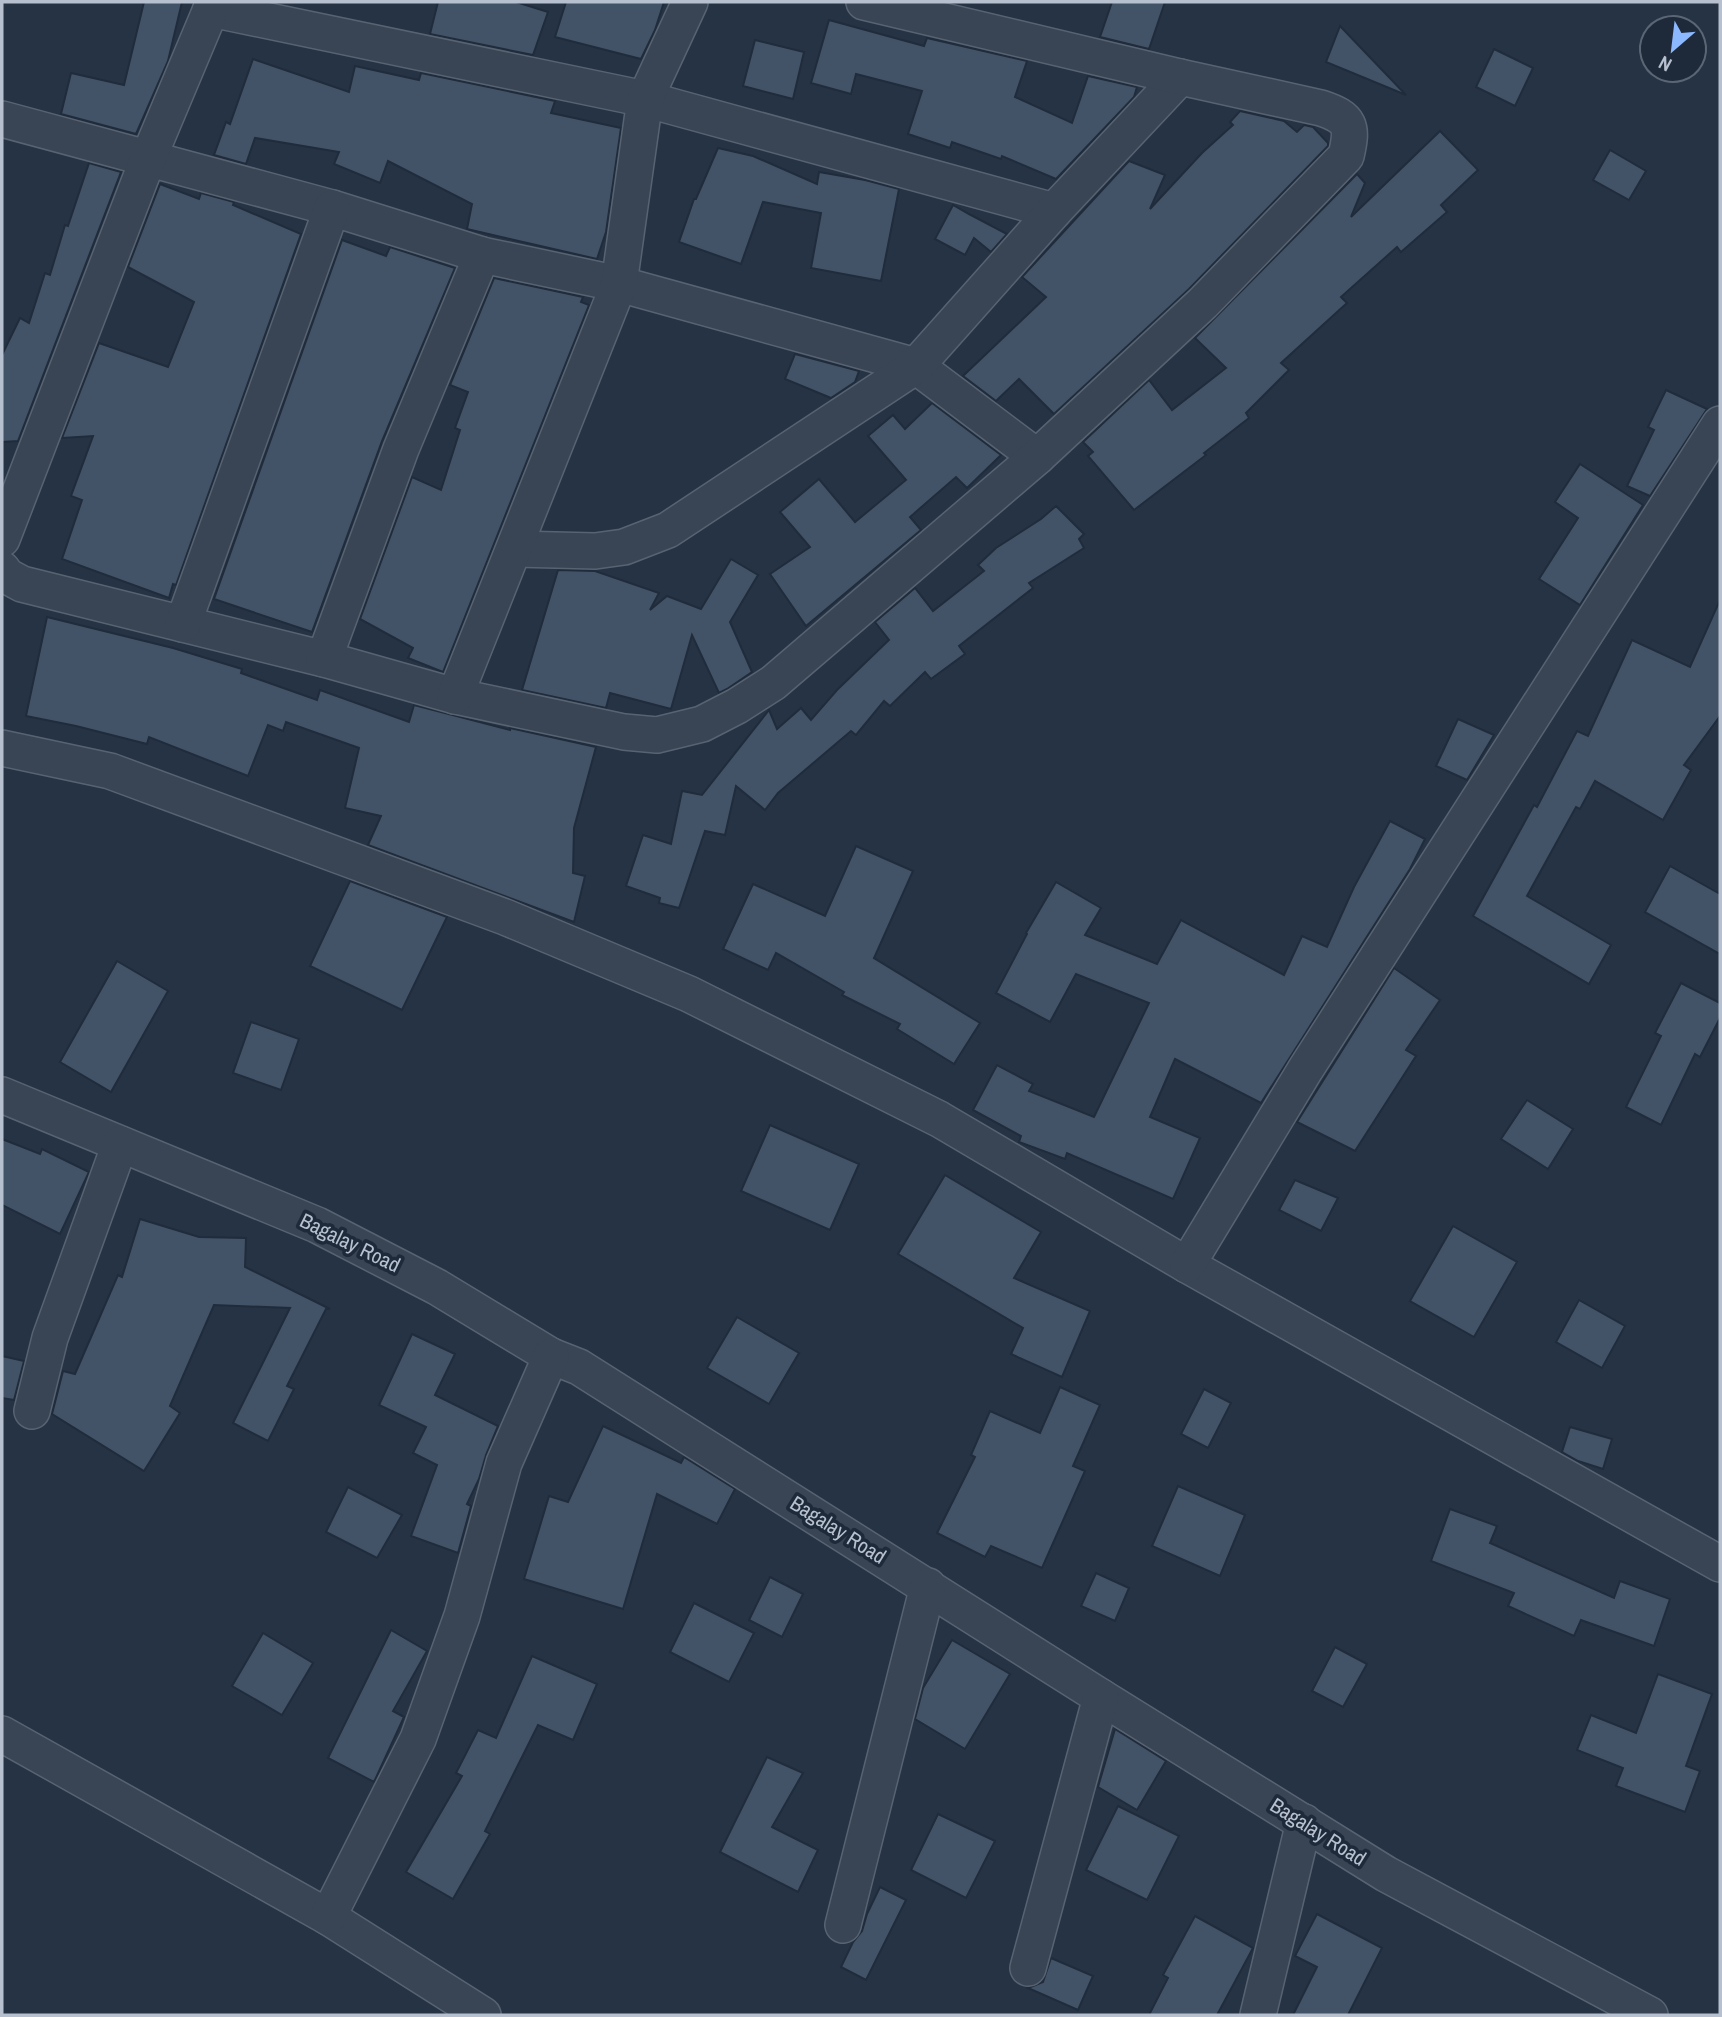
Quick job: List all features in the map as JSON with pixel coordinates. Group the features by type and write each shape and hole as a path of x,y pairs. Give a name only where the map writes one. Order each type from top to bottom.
{"street":[{"path":"455,696 619,284 645,99 690,2"},
{"path":"2,569 7,576 22,584 324,659 455,696 624,732 657,735 702,724 737,706 773,682 1037,457 1203,303 1346,156 1350,137 1349,125 1341,115 864,2"},
{"path":"2,539 148,159 213,5 645,99 1054,211"},
{"path":"515,549 605,550 624,547 668,530 916,366 1054,211 1180,77"},
{"path":"2,119 332,208 482,255 619,284 916,366 1037,457"},
{"path":"183,624 332,208"},
{"path":"324,659 401,449 482,255"},
{"path":"1187,1265 1312,1059 1720,424"},
{"path":"2,748 110,771 505,917 689,994 939,1119 1187,1265 1720,1564"},
{"name":"Bagalay Road","path":"2,1095 317,1225 437,1287 551,1356 579,1367 1386,1874 1650,2015"},
{"path":"32,1411 50,1338 120,1144"},
{"path":"328,1917 418,1740 462,1616 504,1463 551,1356"},
{"path":"844,1925 928,1586"},
{"path":"1028,1968 1101,1697"},
{"path":"2,1734 328,1917 483,2015"},
{"path":"1258,2015 1304,1822"}],"building":[{"path":"144,2 182,2 168,61 136,134 61,114 71,73 124,85"},
{"path":"438,2 516,2 548,12 533,55 430,34"},
{"path":"566,2 664,2 655,30 641,59 555,37"},
{"path":"1112,2 1165,2 1149,49 1100,37"},
{"path":"829,20 924,46 927,38 1027,61 1015,97 1072,123 1088,76 1137,87 1134,97 1056,179 1002,156 1001,159 952,142 950,148 908,134 922,91 856,74 851,94 811,83"},
{"path":"1340,26 1406,95 1326,62"},
{"path":"755,40 804,52 793,99 743,86"},
{"path":"1494,49 1533,68 1515,106 1476,87"},
{"path":"253,59 349,92 355,66 419,80 421,73 555,101 551,113 621,128 606,232 597,259 467,229 472,204 388,161 380,183 334,164 339,152 255,138 246,164 214,155 226,122 230,124"},
{"path":"1240,111 1284,121 1297,132 1304,125 1313,127 1328,146 1189,289 1054,414 1019,379 996,401 963,376 1046,297 1022,277 1129,161 1165,175 1150,209 1202,153 1233,125 1230,122"},
{"path":"1440,131 1478,170 1441,205 1447,212 1401,252 1397,247 1341,297 1347,303 1281,363 1289,370 1246,413 1249,418 1134,510 1088,456 1093,452 1083,442 1149,380 1172,410 1226,368 1195,338 1357,174 1365,183 1351,217"},
{"path":"718,148 753,156 817,184 819,172 899,189 881,281 811,268 821,213 763,202 741,264 679,242 694,199"},
{"path":"1610,150 1646,171 1629,200 1593,180"},
{"path":"89,163 121,172 18,441 2,442 2,355 20,318 29,323 45,273 50,275 65,225 68,226"},
{"path":"160,184 199,199 201,193 234,202 233,205 301,234 176,585 173,584 169,598 62,559 82,500 71,496 93,436 62,438 99,343 168,367 194,302 128,267"},
{"path":"953,205 1007,234 991,252 974,238 965,255 935,239"},
{"path":"342,240 386,256 390,247 455,268 382,441 312,632 214,599"},
{"path":"494,278 583,297 581,302 589,305 443,672 408,658 413,648 360,619 412,477 441,490 460,430 455,428 468,392 450,385"},
{"path":"795,354 859,371 855,382 831,398 785,379"},
{"path":"1666,390 1707,409 1650,496 1627,486 1654,430 1648,427"},
{"path":"932,403 1001,455 967,488 956,477 910,517 921,530 806,626 770,574 810,547 780,512 819,479 855,522 906,480 868,436 893,415 905,429"},
{"path":"1580,464 1643,505 1580,605 1539,579 1578,518 1555,502"},
{"path":"1056,506 1084,534 1079,539 1084,548 1029,583 1033,588 959,646 965,654 931,679 925,672 890,706 884,701 856,735 851,731 778,793 765,810 736,786 725,835 705,831 679,908 659,903 660,898 626,886 643,835 671,844 682,791 702,795 769,710 777,729 801,708 811,720 837,690 889,640 875,622 915,588 933,611 984,571 978,565 996,548"},
{"path":"731,559 758,575 730,622 752,672 727,689 719,693 692,635 671,709 610,693 606,708 522,690 558,570 595,571 659,593 650,610 667,596 701,609"},
{"path":"1720,600 1720,716 1684,765 1691,770 1663,820 1595,781 1580,809 1576,807 1527,896 1611,945 1589,984 1473,916 1534,805 1537,807 1577,731 1588,736 1632,640 1690,667"},
{"path":"47,617 173,648 242,669 241,673 317,700 320,690 409,722 414,705 510,730 596,747 574,828 573,873 585,876 574,922 368,845 381,816 345,808 359,748 286,722 283,731 268,725 248,776 149,737 147,744 26,716"},
{"path":"1458,719 1494,735 1467,780 1436,766"},
{"path":"1390,821 1425,839 1410,869 1261,1103 1175,1059 1150,1117 1200,1138 1173,1199 1067,1153 1065,1159 1019,1142 1021,1136 973,1110 997,1065 1033,1084 1029,1091 1094,1117 1149,1003 1076,974 1050,1022 996,993 1026,933 1056,882 1101,908 1085,935 1157,964 1181,920 1284,975 1302,936 1327,947 1354,887"},
{"path":"856,846 913,871 874,958 980,1023 954,1064 897,1029 900,1024 842,995 844,992 776,953 768,970 723,949 753,884 825,916"},
{"path":"1670,866 1720,894 1720,954 1645,912"},
{"path":"350,881 447,917 402,1010 310,966"},
{"path":"117,961 168,991 111,1092 60,1062"},
{"path":"1394,968 1440,1000 1406,1050 1416,1056 1355,1151 1297,1122"},
{"path":"1681,983 1720,1003 1720,1018 1700,1057 1695,1054 1661,1125 1626,1107 1661,1036 1655,1033"},
{"path":"251,1022 299,1039 281,1090 233,1073"},
{"path":"1527,1100 1573,1129 1548,1169 1501,1139"},
{"path":"770,1125 859,1164 830,1230 741,1191"},
{"path":"2,1139 40,1154 42,1149 89,1172 60,1234 2,1205"},
{"path":"945,1175 1041,1232 1014,1278 1090,1311 1062,1377 1011,1354 1023,1328 898,1254"},
{"path":"1295,1180 1338,1198 1321,1231 1279,1210"},
{"path":"140,1219 199,1237 246,1238 245,1267 330,1309 326,1309 287,1386 294,1389 268,1441 233,1423 290,1308 214,1305 170,1406 180,1413 144,1471 52,1414 63,1371 75,1374 118,1275 122,1277"},
{"path":"1453,1226 1517,1262 1474,1337 1410,1301"},
{"path":"1579,1300 1625,1326 1602,1368 1556,1342"},
{"path":"737,1317 799,1353 769,1404 707,1368"},
{"path":"412,1334 455,1354 435,1395 498,1426 467,1504 471,1506 458,1553 411,1536 437,1465 413,1453 426,1427 379,1405"},
{"path":"2,1356 24,1361 14,1400 2,1398"},
{"path":"1060,1387 1100,1405 1073,1466 1085,1471 1042,1568 991,1546 985,1557 937,1533 975,1457 971,1455 990,1411 1040,1433"},
{"path":"1204,1389 1231,1403 1208,1448 1181,1434"},
{"path":"603,1426 681,1463 684,1457 735,1489 717,1524 657,1494 623,1609 524,1579 549,1496 568,1502"},
{"path":"1570,1427 1612,1439 1603,1469 1578,1461 1562,1452"},
{"path":"1178,1486 1245,1515 1220,1576 1152,1546"},
{"path":"348,1487 402,1515 377,1558 326,1532"},
{"path":"1450,1509 1497,1526 1490,1543 1614,1598 1620,1581 1670,1599 1654,1646 1581,1620 1574,1636 1508,1606 1514,1593 1431,1561"},
{"path":"1096,1573 1129,1588 1115,1621 1081,1606"},
{"path":"770,1577 803,1594 782,1637 749,1620"},
{"path":"694,1603 754,1633 729,1682 670,1652"},
{"path":"391,1630 427,1651 393,1711 404,1717 374,1782 328,1758"},
{"path":"263,1633 313,1663 282,1715 232,1686"},
{"path":"952,1640 1010,1674 965,1749 915,1719 923,1688"},
{"path":"1335,1647 1367,1664 1343,1707 1312,1691"},
{"path":"532,1656 597,1684 573,1740 538,1725 485,1831 490,1834 453,1899 406,1872 462,1776 456,1773 478,1730 496,1738"},
{"path":"1658,1674 1712,1694 1686,1766 1700,1771 1685,1812 1616,1786 1623,1768 1577,1750 1591,1715 1636,1733"},
{"path":"1115,1729 1166,1761 1137,1810 1098,1787"},
{"path":"767,1757 803,1773 772,1827 818,1850 798,1892 720,1852"},
{"path":"1118,1806 1179,1836 1147,1900 1086,1870"},
{"path":"938,1814 995,1841 966,1898 911,1870"},
{"path":"880,1887 906,1900 866,1980 841,1967 853,1942 862,1931"},
{"path":"1317,1914 1382,1948 1348,2015 1293,2015 1317,1967 1295,1956"},
{"path":"1195,1916 1253,1948 1217,2015 1149,2015 1168,1978 1163,1975"},
{"path":"1051,1958 1093,1976 1078,2010 1028,1988 1043,1982"}]}
